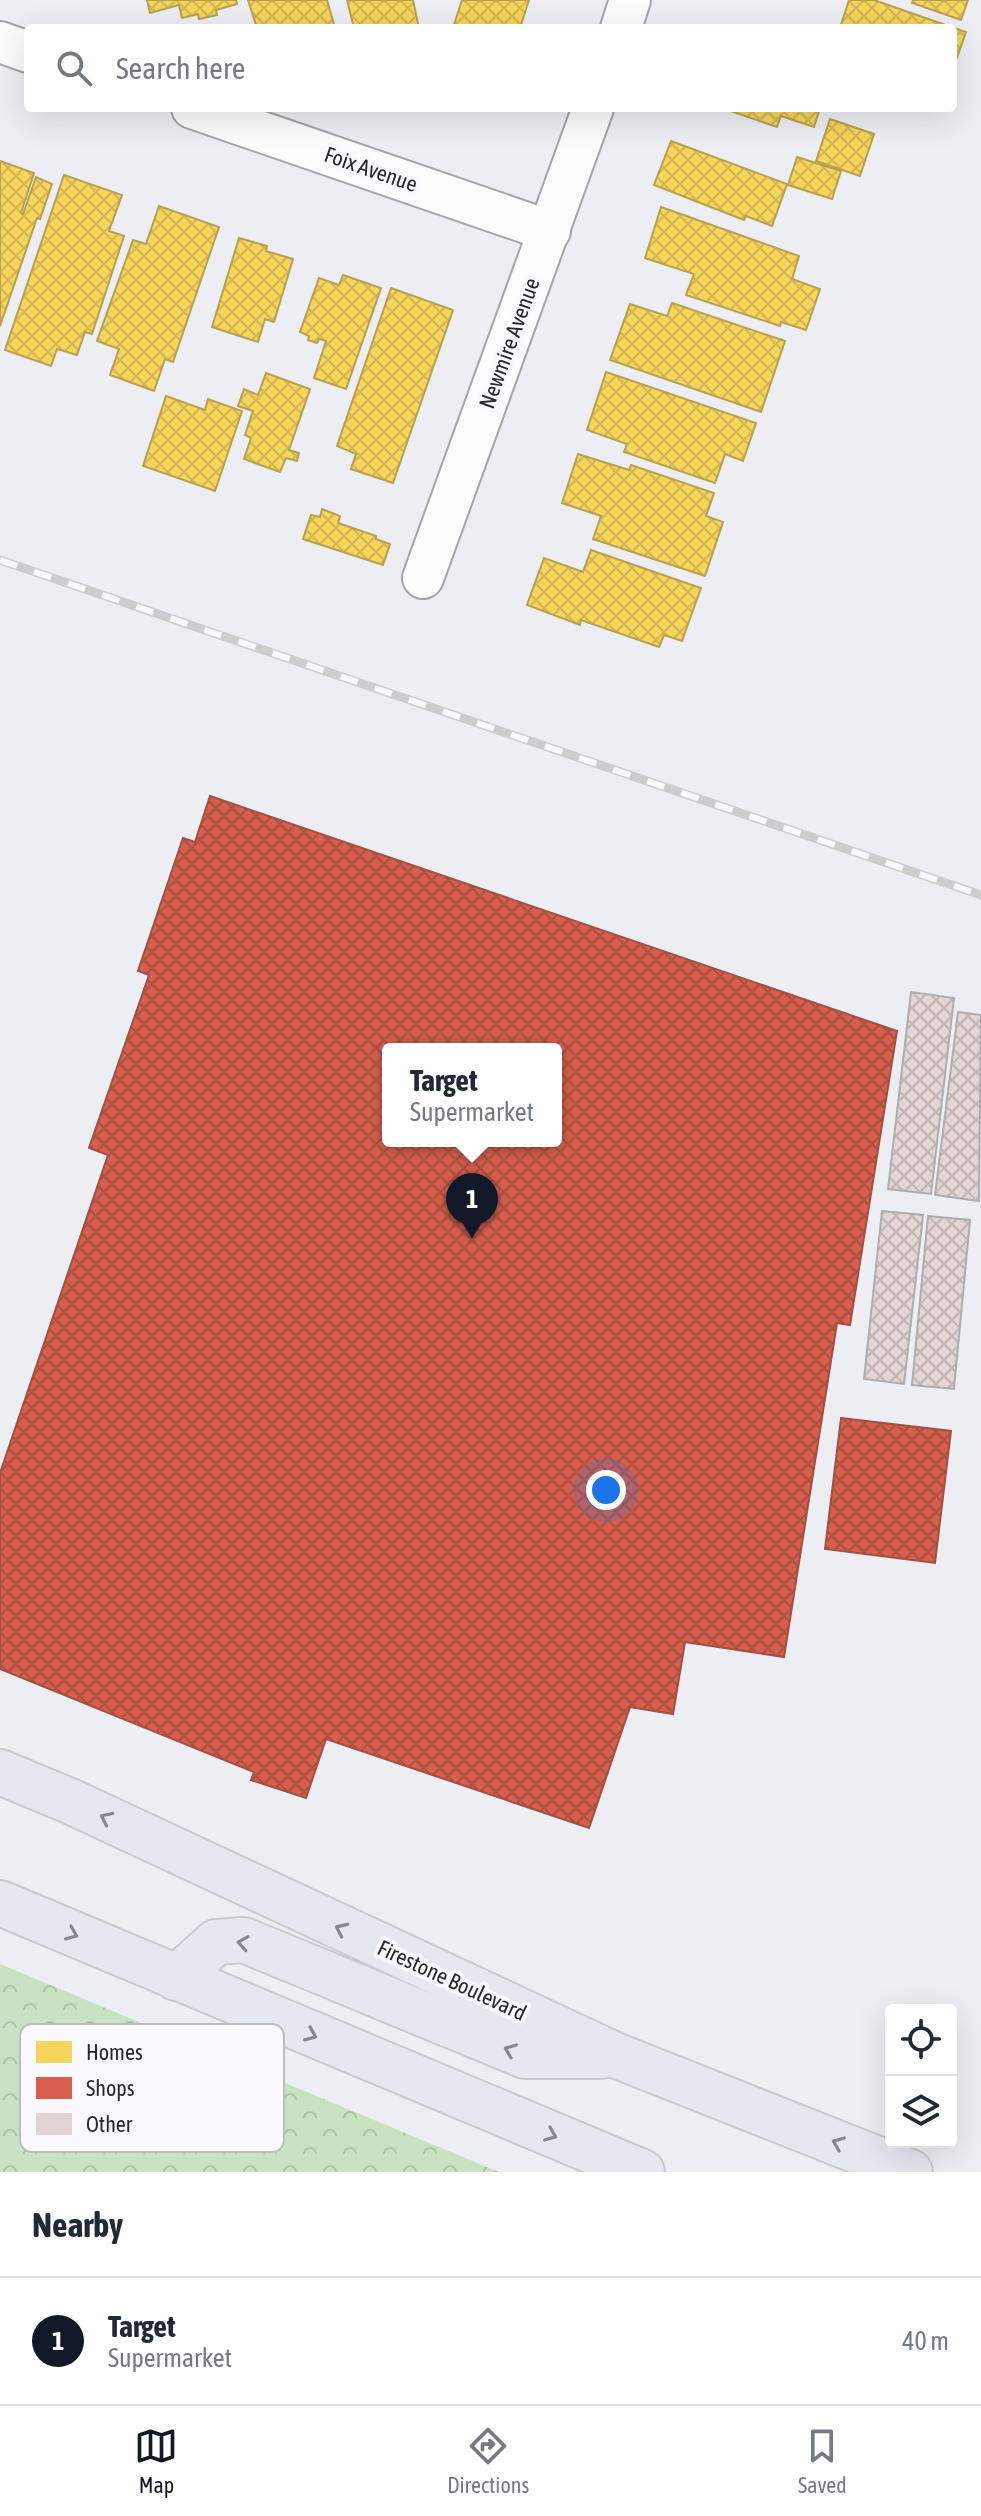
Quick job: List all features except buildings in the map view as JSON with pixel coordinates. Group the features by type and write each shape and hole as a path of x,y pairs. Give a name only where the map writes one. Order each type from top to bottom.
{"main road":[{"name":"Firestone Boulevard","path":"0,1772 72,1802 615,2055 910,2172"},
{"path":"0,1903 642,2172"},
{"path":"176,1978 216,1942 244,1940 525,2056 615,2055"}],"street":[{"path":"622,24 630,0"},
{"path":"0,42 24,51"},
{"name":"Foix Avenue","path":"204,112 550,231"},
{"name":"Newmire Avenue","path":"423,578 592,112"}],"green space":[{"path":"0,1964 144,2024 20,2024 20,2152 284,2152 284,2082 499,2172 0,2172"}],"railway":[{"path":"0,560 981,895"}],"place":[{"name":"Target","path":"472,1239"}]}
